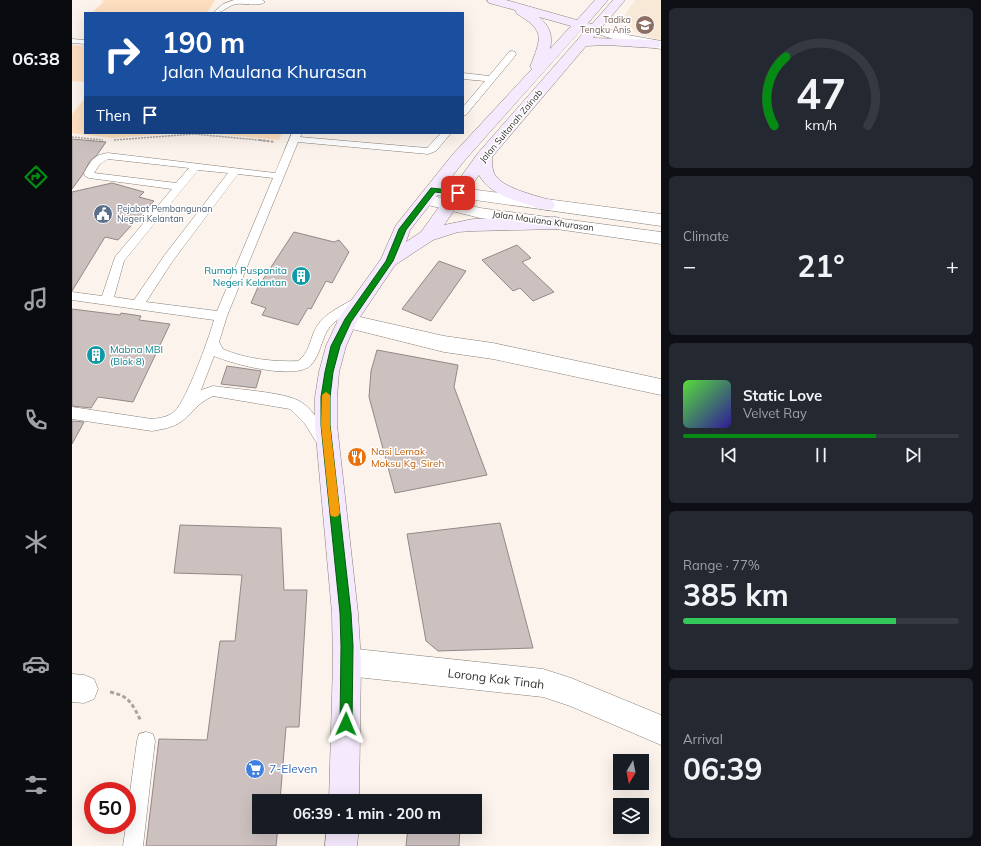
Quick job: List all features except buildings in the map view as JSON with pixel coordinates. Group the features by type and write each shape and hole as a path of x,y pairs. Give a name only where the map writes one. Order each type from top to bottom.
{"main road":[{"path":"493,0 560,7"},
{"path":"578,6 602,0"},
{"name":"Jalan Sultanah Zainab","path":"344,794 347,662 346,613 326,425 326,397 329,372 336,346 347,321 389,261 402,229 459,157 602,0"},
{"name":"Jalan Sultanah Zainab","path":"389,261 427,236 484,156 619,0"},
{"path":"518,2 597,27"},
{"path":"518,2 582,22"},
{"path":"518,2 546,32 546,42 534,74"},
{"path":"584,42 607,41 658,45"},
{"path":"484,156 484,166 490,181 512,192 547,205"},
{"path":"427,236 457,227 473,225 556,223"},
{"path":"341,846 342,834"}],"street":[{"path":"597,27 626,39 658,45"},
{"name":"Jalan Maulana Khurasan","path":"429,195 453,199 547,205 661,220"},
{"name":"Jalan Maulana Khurasan","path":"453,199 480,213 661,238"},
{"path":"347,321 444,344 493,351 661,387"},
{"name":"Lorong Kak Tinah","path":"347,662 543,683 571,692 661,730"}],"lane":[{"path":"218,12 222,5 227,2 241,0 261,2"},
{"path":"72,40 84,42"},
{"path":"464,111 512,54"},
{"path":"464,76 491,79"},
{"path":"188,405 222,316 295,139 340,138 428,151 433,149 445,134"},
{"path":"179,187 93,176 89,173 100,157 105,156 279,176"},
{"path":"107,301 119,260 196,166"},
{"path":"137,305 168,259 235,171"},
{"path":"72,296 222,316"},
{"path":"213,342 218,352 229,357 282,366 301,366 310,359 320,332 326,323 364,298"},
{"path":"72,413 152,425 165,424 175,420 188,405 202,395 213,391 296,404 305,414 328,450"},
{"path":"132,846 146,741"}],"path":[{"path":"72,137 107,141 194,134 295,139"},
{"path":"78,688 119,693 128,698 143,725 146,741"}],"shaded area":[{"path":"101,0 215,0 208,12 93,12 104,1"},
{"name":"Tadika Tengku Anis","path":"635,0 661,0 661,41 636,33 623,18"},
{"path":"72,45 84,46 84,82 72,81"},
{"path":"84,99 84,134 165,134 111,138 72,133 72,114"},
{"path":"216,134 282,134 279,140"}],"slow traffic":[{"path":"326,395 326,425 335,513"}],"place":[{"name":"Tadika Tengku Anis","path":"645,25"},
{"name":"Pejabat Pembangunan Negeri Kelantan","path":"103,214"},
{"name":"Rumah Puspanita Negeri Kelantan","path":"301,276"},
{"name":"Mabna MBI (Blok 8)","path":"96,355"},
{"name":"Nasi Lemak Moksu Kg. Sireh","path":"357,457"},
{"name":"7-Eleven","path":"255,769"}],"route":[{"path":"346,724 346,613 326,425 326,397 329,372 336,346 347,321 389,261 402,229 433,190 458,193"}]}
